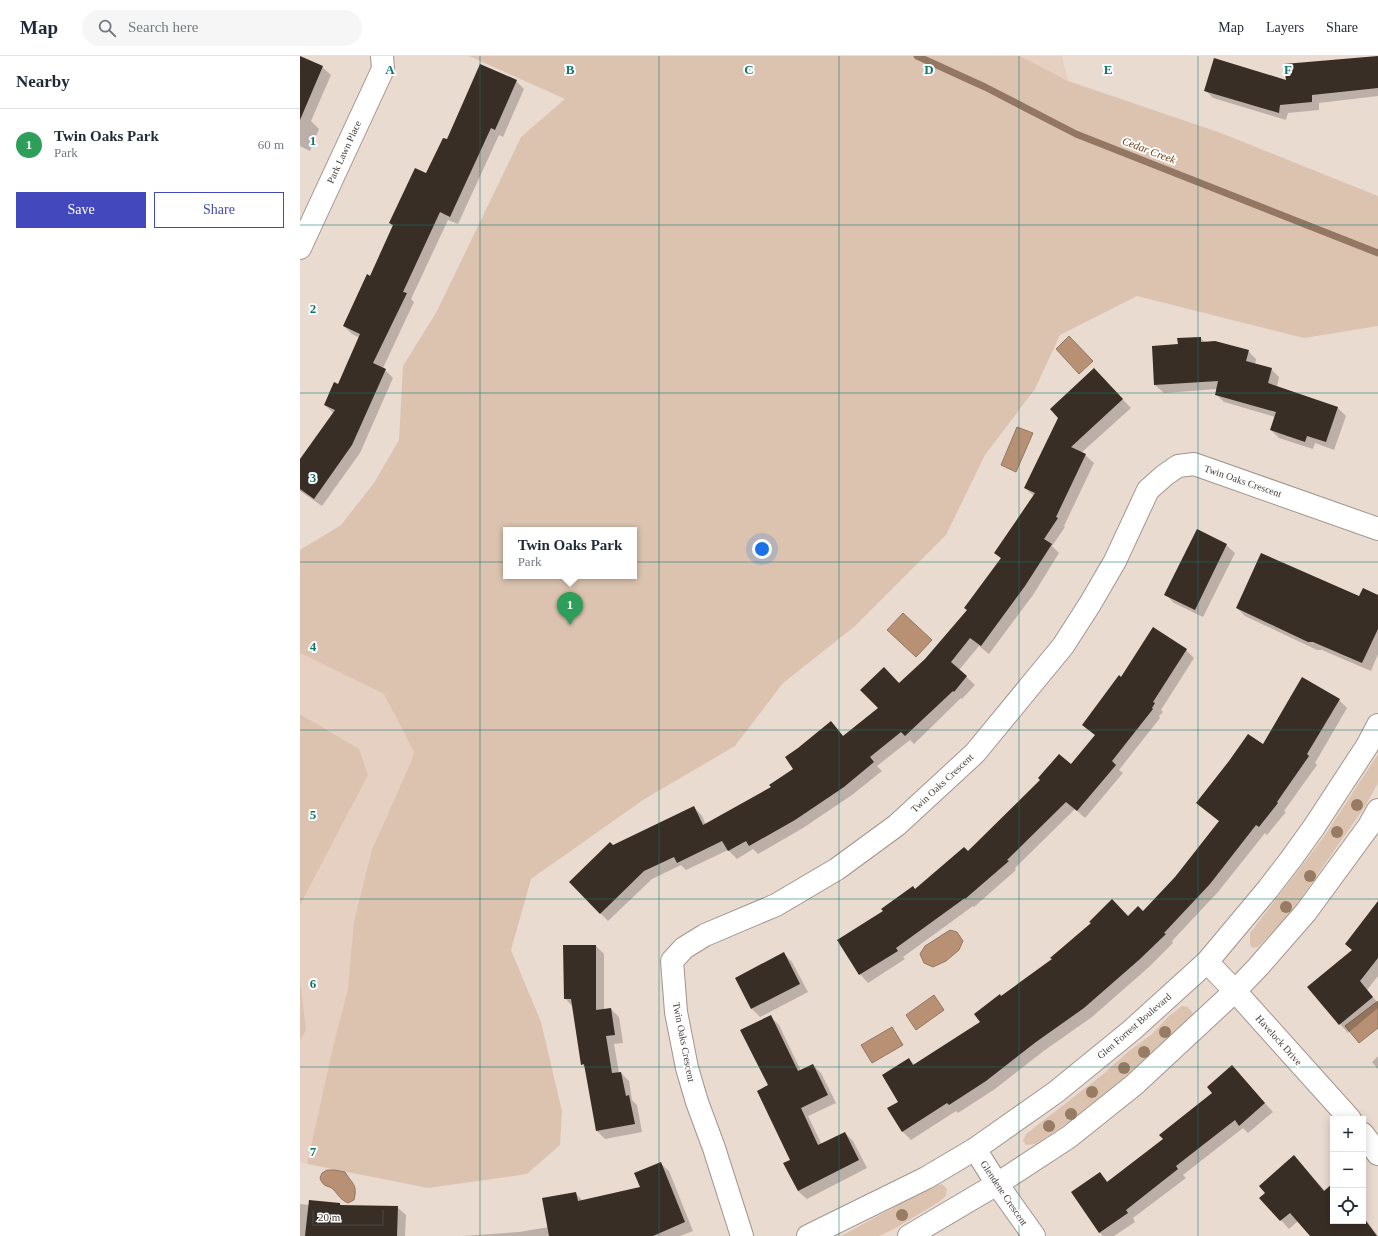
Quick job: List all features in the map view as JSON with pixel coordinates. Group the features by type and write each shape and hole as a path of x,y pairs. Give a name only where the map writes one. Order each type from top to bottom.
{"street":[{"name":"Park Lawn Place","path":"300,248 383,69 382,56"},
{"name":"Twin Oaks Crescent","path":"742,1236 687,1068 676,1012 672,961 684,948 705,935 776,905 836,869 898,825 974,753 1063,646 1115,561 1148,490 1178,466 1194,464 1378,529"},
{"name":"Glen Forrest Boulevard","path":"808,1236 926,1178 975,1149 1056,1092 1132,1030 1206,962 1292,859 1367,746 1378,725"},
{"path":"909,1236 997,1184 1069,1137 1134,1085 1236,992 1306,912 1378,810"},
{"name":"Havelock Drive","path":"1206,962 1236,992 1347,1116"},
{"path":"1366,1138 1378,1154"},
{"name":"Glendene Crescent","path":"975,1149 997,1184 1034,1236"}],"shaded area":[{"path":"469,56 1020,56 1068,81 1221,133 1378,196 1378,326 1304,338 1137,296 1060,335 1035,389 985,455 946,535 854,627 783,683 735,746 643,800 531,879 511,950 541,1022 562,1111 560,1145 527,1174 428,1188 307,1164 335,1038 348,989 354,921 372,850 414,752 384,694 300,653 300,550 341,525 374,483 399,440 403,366 437,311 521,137 565,99"},
{"path":"1020,56 1062,56 1068,81"},
{"path":"1069,336 1093,361 1079,374 1056,349"},
{"path":"1017,427 1033,433 1016,472 1001,465"},
{"path":"903,613 932,640 916,657 887,630"},
{"path":"300,653 398,701 419,734 381,866 335,1038 307,1164 300,1162"},
{"path":"300,714 359,749 368,775 300,905"},
{"path":"1378,754 1378,783 1366,805 1297,904 1276,929 1258,947 1253,948 1250,945 1250,933 1323,838"},
{"path":"950,930 957,932 963,941 959,950 946,961 933,967 924,963 920,954 925,946"},
{"path":"300,978 306,1030 300,1041"},
{"path":"934,995 944,1010 916,1030 906,1015"},
{"path":"1378,1001 1378,1028 1359,1043 1345,1026"},
{"path":"1182,1006 1188,1007 1193,1013 1187,1021 1125,1077 1069,1122 1036,1144 1026,1145 1023,1141 1026,1134 1151,1035 1169,1016"},
{"path":"892,1027 903,1045 872,1063 861,1045"},
{"path":"327,1170 345,1172 355,1187 354,1200 348,1203 346,1202 332,1188 323,1184 320,1178 322,1173"},
{"path":"942,1184 947,1189 946,1196 939,1202 894,1229 879,1236 841,1236 931,1187"}],"building":[{"path":"300,56 323,66 300,120"},
{"path":"1378,56 1378,88 1312,95 1312,102 1280,105 1279,113 1204,91 1214,58 1286,80 1284,64"},
{"path":"480,64 517,80 495,130 491,128 450,217 440,212 403,292 407,293 373,363 386,369 352,445 314,499 300,489 300,459 335,410 324,405 334,382 338,384 360,334 343,326 367,274 370,276 393,225 389,223 415,168 426,173 443,138 447,139"},
{"path":"1201,337 1201,342 1215,341 1249,350 1246,361 1272,368 1268,383 1338,407 1326,442 1307,436 1305,442 1270,430 1276,412 1215,395 1218,381 1154,385 1152,346 1178,344 1177,338"},
{"path":"1094,368 1123,399 1071,447 1086,454 1056,517 1058,518 1044,539 1052,544 1025,586 981,646 970,638 951,662 967,676 954,692 953,691 905,736 901,732 870,757 874,762 844,787 795,820 749,846 746,841 728,851 722,841 677,863 674,857 644,871 600,914 569,882 610,842 613,845 694,806 703,825 771,787 769,785 793,769 785,757 831,721 843,736 878,708 860,690 884,667 899,683 925,659 967,610 964,608 1001,558 994,553 1035,493 1024,488 1058,418 1050,409"},
{"path":"1197,529 1227,544 1195,610 1164,595"},
{"path":"1261,553 1359,596 1363,588 1378,595 1378,629 1362,663 1313,642 1308,642 1236,608"},
{"path":"1153,627 1187,649 1153,702 1155,703 1152,708 1153,709 1112,761 1116,765 1077,811 1066,802 1007,860 1009,861 965,899 896,948 898,951 859,975 837,940 883,911 881,909 913,886 915,889 964,847 968,851 1040,780 1038,778 1059,754 1071,764 1095,735 1082,725 1119,675 1121,677"},
{"path":"1302,677 1340,699 1307,754 1309,756 1277,802 1278,803 1259,827 1256,825 1210,884 1164,933 1166,934 1084,1008 1036,1042 986,1081 949,1105 947,1103 902,1132 887,1108 898,1102 882,1075 909,1058 913,1065 980,1022 974,1014 1000,994 1001,996 1052,959 1050,958 1091,923 1089,922 1112,899 1128,916 1138,906 1143,911 1175,877 1219,821 1196,803 1248,734 1263,744"},
{"path":"1378,901 1378,958 1360,981 1373,997 1339,1025 1307,987 1352,950 1345,944"},
{"path":"563,945 596,945 596,1010 611,1008 615,1035 606,1036 612,1073 621,1072 626,1096 629,1095 635,1124 596,1131 584,1064 581,1065 571,999 564,999"},
{"path":"784,952 800,984 751,1009 735,978"},
{"path":"771,1015 798,1071 813,1064 828,1095 801,1108 818,1145 845,1132 859,1160 798,1191 783,1163 790,1160 757,1091 768,1085 740,1030"},
{"path":"1232,1065 1265,1103 1239,1126 1235,1120 1176,1166 1178,1169 1126,1210 1128,1213 1099,1233 1071,1192 1100,1172 1107,1182 1163,1139 1159,1135 1212,1093 1207,1087"},
{"path":"1294,1155 1324,1191 1330,1186 1330,1224 1366,1224 1366,1221 1377,1236 1310,1236 1290,1213 1280,1221 1259,1198 1265,1193 1259,1186"},
{"path":"661,1162 685,1222 653,1236 549,1236 542,1198 576,1192 578,1201 640,1187 634,1173"},
{"path":"309,1200 340,1203 340,1205 398,1206 397,1236 305,1236"}],"waterway":[{"name":"Cedar Creek","path":"917,56 985,87 1076,134 1378,253"}],"place":[{"name":"Twin Oaks Park","path":"570,625"}]}
